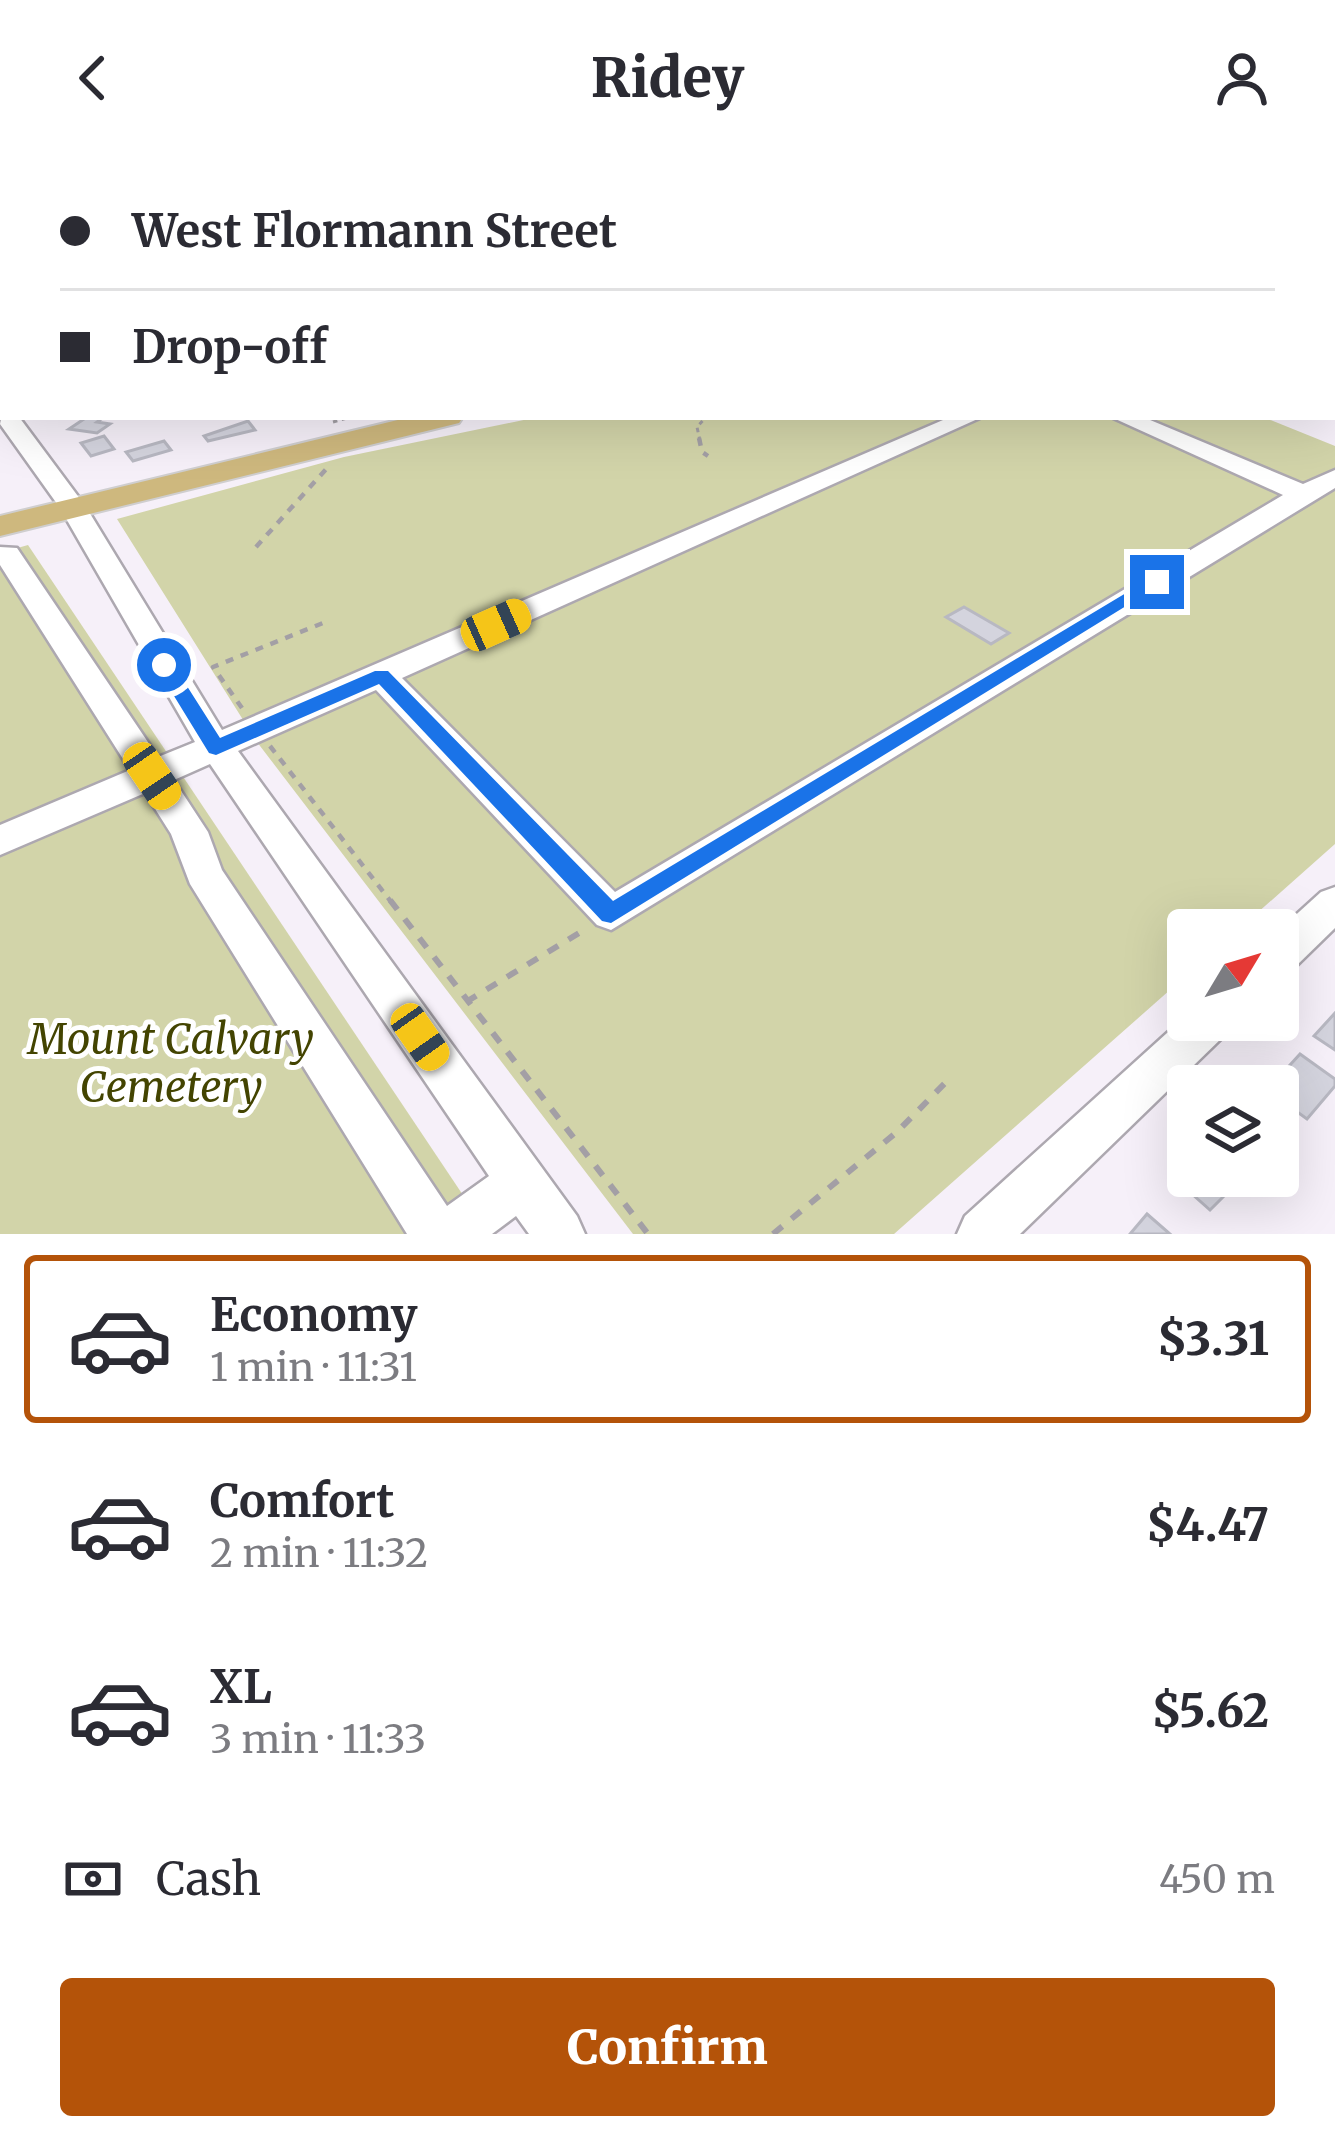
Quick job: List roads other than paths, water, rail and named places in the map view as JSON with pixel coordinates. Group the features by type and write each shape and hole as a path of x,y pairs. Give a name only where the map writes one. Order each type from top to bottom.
{"main road":[{"path":"4,540 73,507 436,420"}],"street":[{"path":"11,420 73,507 216,748 559,1234"},
{"path":"0,842 963,420"},
{"path":"1130,420 1303,494"},
{"path":"382,675 611,914 1335,478"},
{"path":"4,540 189,832 204,874 436,1234"},
{"path":"1299,937 1335,903"},
{"path":"983,1234 1189,1041"},
{"path":"450,1234 522,1182"}],"park label":[{"name":"Mount Calvary Cemetery","path":"171,1063"}]}
